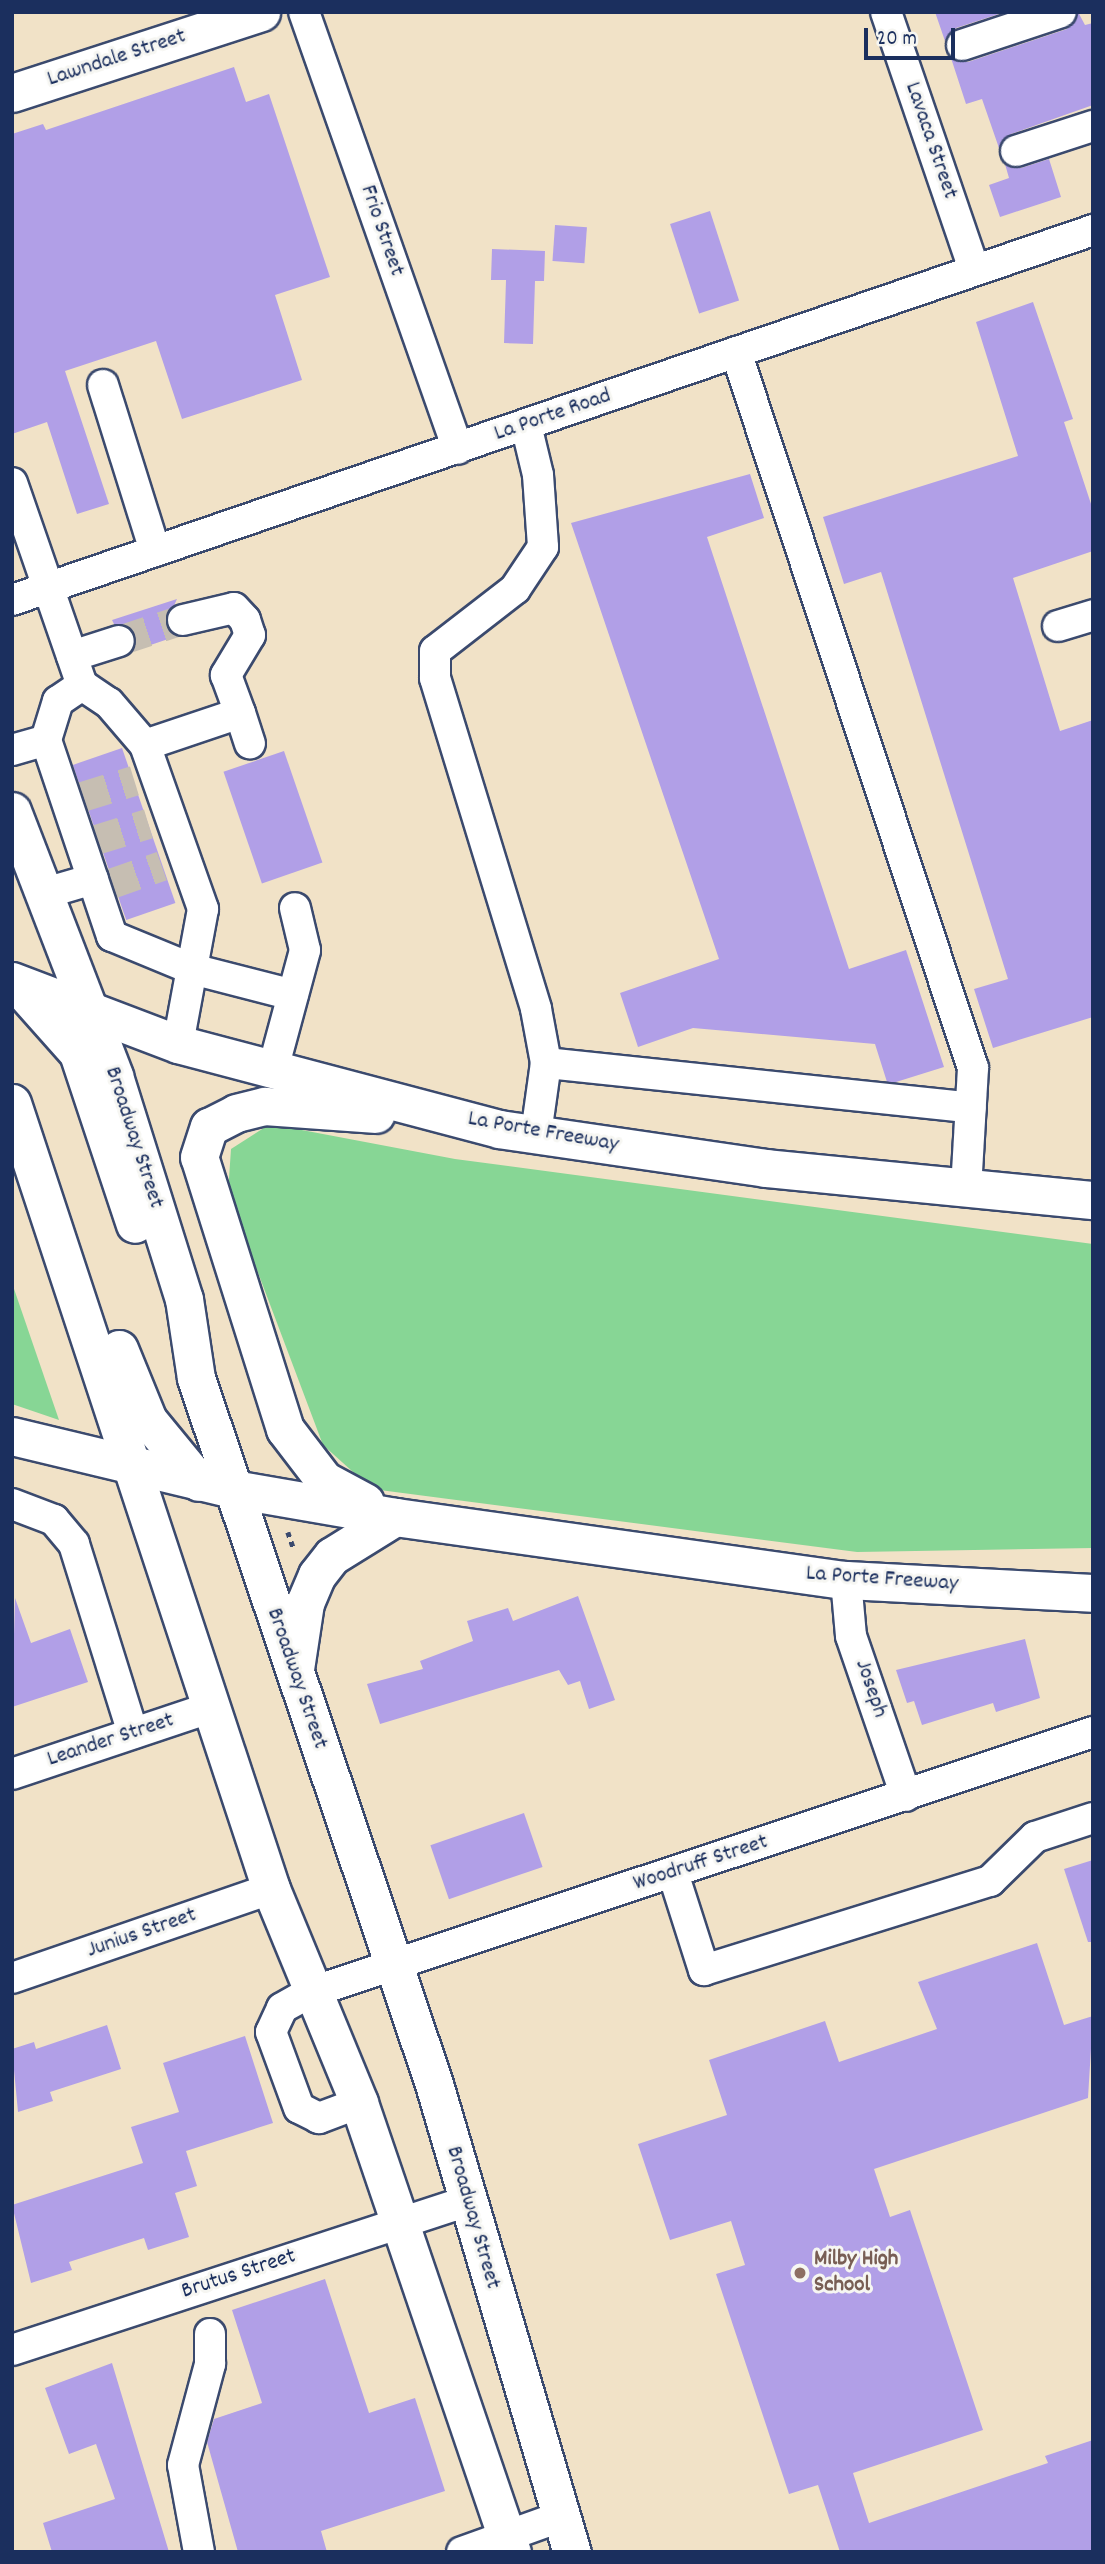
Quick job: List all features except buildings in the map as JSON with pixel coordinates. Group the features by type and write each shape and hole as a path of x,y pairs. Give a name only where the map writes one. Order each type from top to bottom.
{"main road":[{"name":"Lawndale Street","path":"12,93 261,12"},
{"name":"Broadway Street","path":"12,811 41,894 89,1010 184,1299 216,1486 294,1674 395,1966 559,2517 572,2552"},
{"name":"La Porte Freeway","path":"13,981 178,1044 499,1129 765,1168 1093,1200"},
{"path":"13,981 48,1013 78,1053 163,1309 196,1378"},
{"path":"395,1517 324,1480 285,1429 199,1157 208,1127 265,1106 499,1129"},
{"path":"14,1109 209,1708 271,1889 309,1993 359,2103 510,2544"},
{"path":"14,1109 52,1147 134,1393 166,1446 216,1486"},
{"name":"La Porte Freeway","path":"12,1436 216,1486 395,1517 846,1580 1093,1593"},
{"path":"294,1674 305,1603 317,1575 332,1556 395,1517"}],"street":[{"name":"Frio Street","path":"304,12 458,449"},
{"name":"Lavaca Street","path":"886,12 974,269"},
{"path":"962,45 1061,12"},
{"path":"1016,151 1093,126"},
{"name":"La Porte Road","path":"12,600 1093,230"},
{"path":"736,352 973,1068 966,1188"},
{"path":"103,385 155,551"},
{"path":"526,425 538,475 543,547 515,589 435,651 435,678 536,1009 546,1063 536,1134"},
{"path":"12,482 82,685 109,703 145,745 145,778 159,820 174,862 203,909 178,1044"},
{"path":"183,620 227,608 245,620 250,635 226,675 250,743"},
{"path":"1058,626 1093,615"},
{"path":"72,656 120,641"},
{"path":"82,685 58,701 46,740 73,800 112,936 192,969 293,995"},
{"path":"145,745 240,713"},
{"path":"12,750 46,740"},
{"path":"41,894 99,885"},
{"path":"273,1069 305,950 295,908"},
{"path":"546,1063 971,1108"},
{"path":"12,1504 54,1520 74,1544 133,1733"},
{"name":"Joseph","path":"846,1580 851,1636 906,1796"},
{"name":"Leander Street","path":"12,1774 209,1708"},
{"name":"Woodruff Street","path":"359,2103 319,2118 299,2108 271,2032 282,2008 309,1993 1093,1732"},
{"path":"673,1873 704,1970 990,1881 1035,1837 1093,1818"},
{"name":"Junius Street","path":"12,1978 271,1889"},
{"name":"Brutus Street","path":"12,2350 467,2201"},
{"path":"199,2552 183,2465 210,2364 210,2334"},
{"path":"462,2552 510,2544 559,2517"}],"green space":[{"path":"270,1124 455,1159 1093,1244 1093,1548 857,1552 372,1489 323,1445 228,1193 231,1149"},
{"path":"12,1283 59,1420 12,1404"}],"tunnel":[{"path":"119,641 183,620"},
{"path":"79,798 134,781"},
{"path":"93,841 148,824"},
{"path":"108,885 162,866"}],"place":[{"name":"Milby High School","path":"800,2273"}]}
